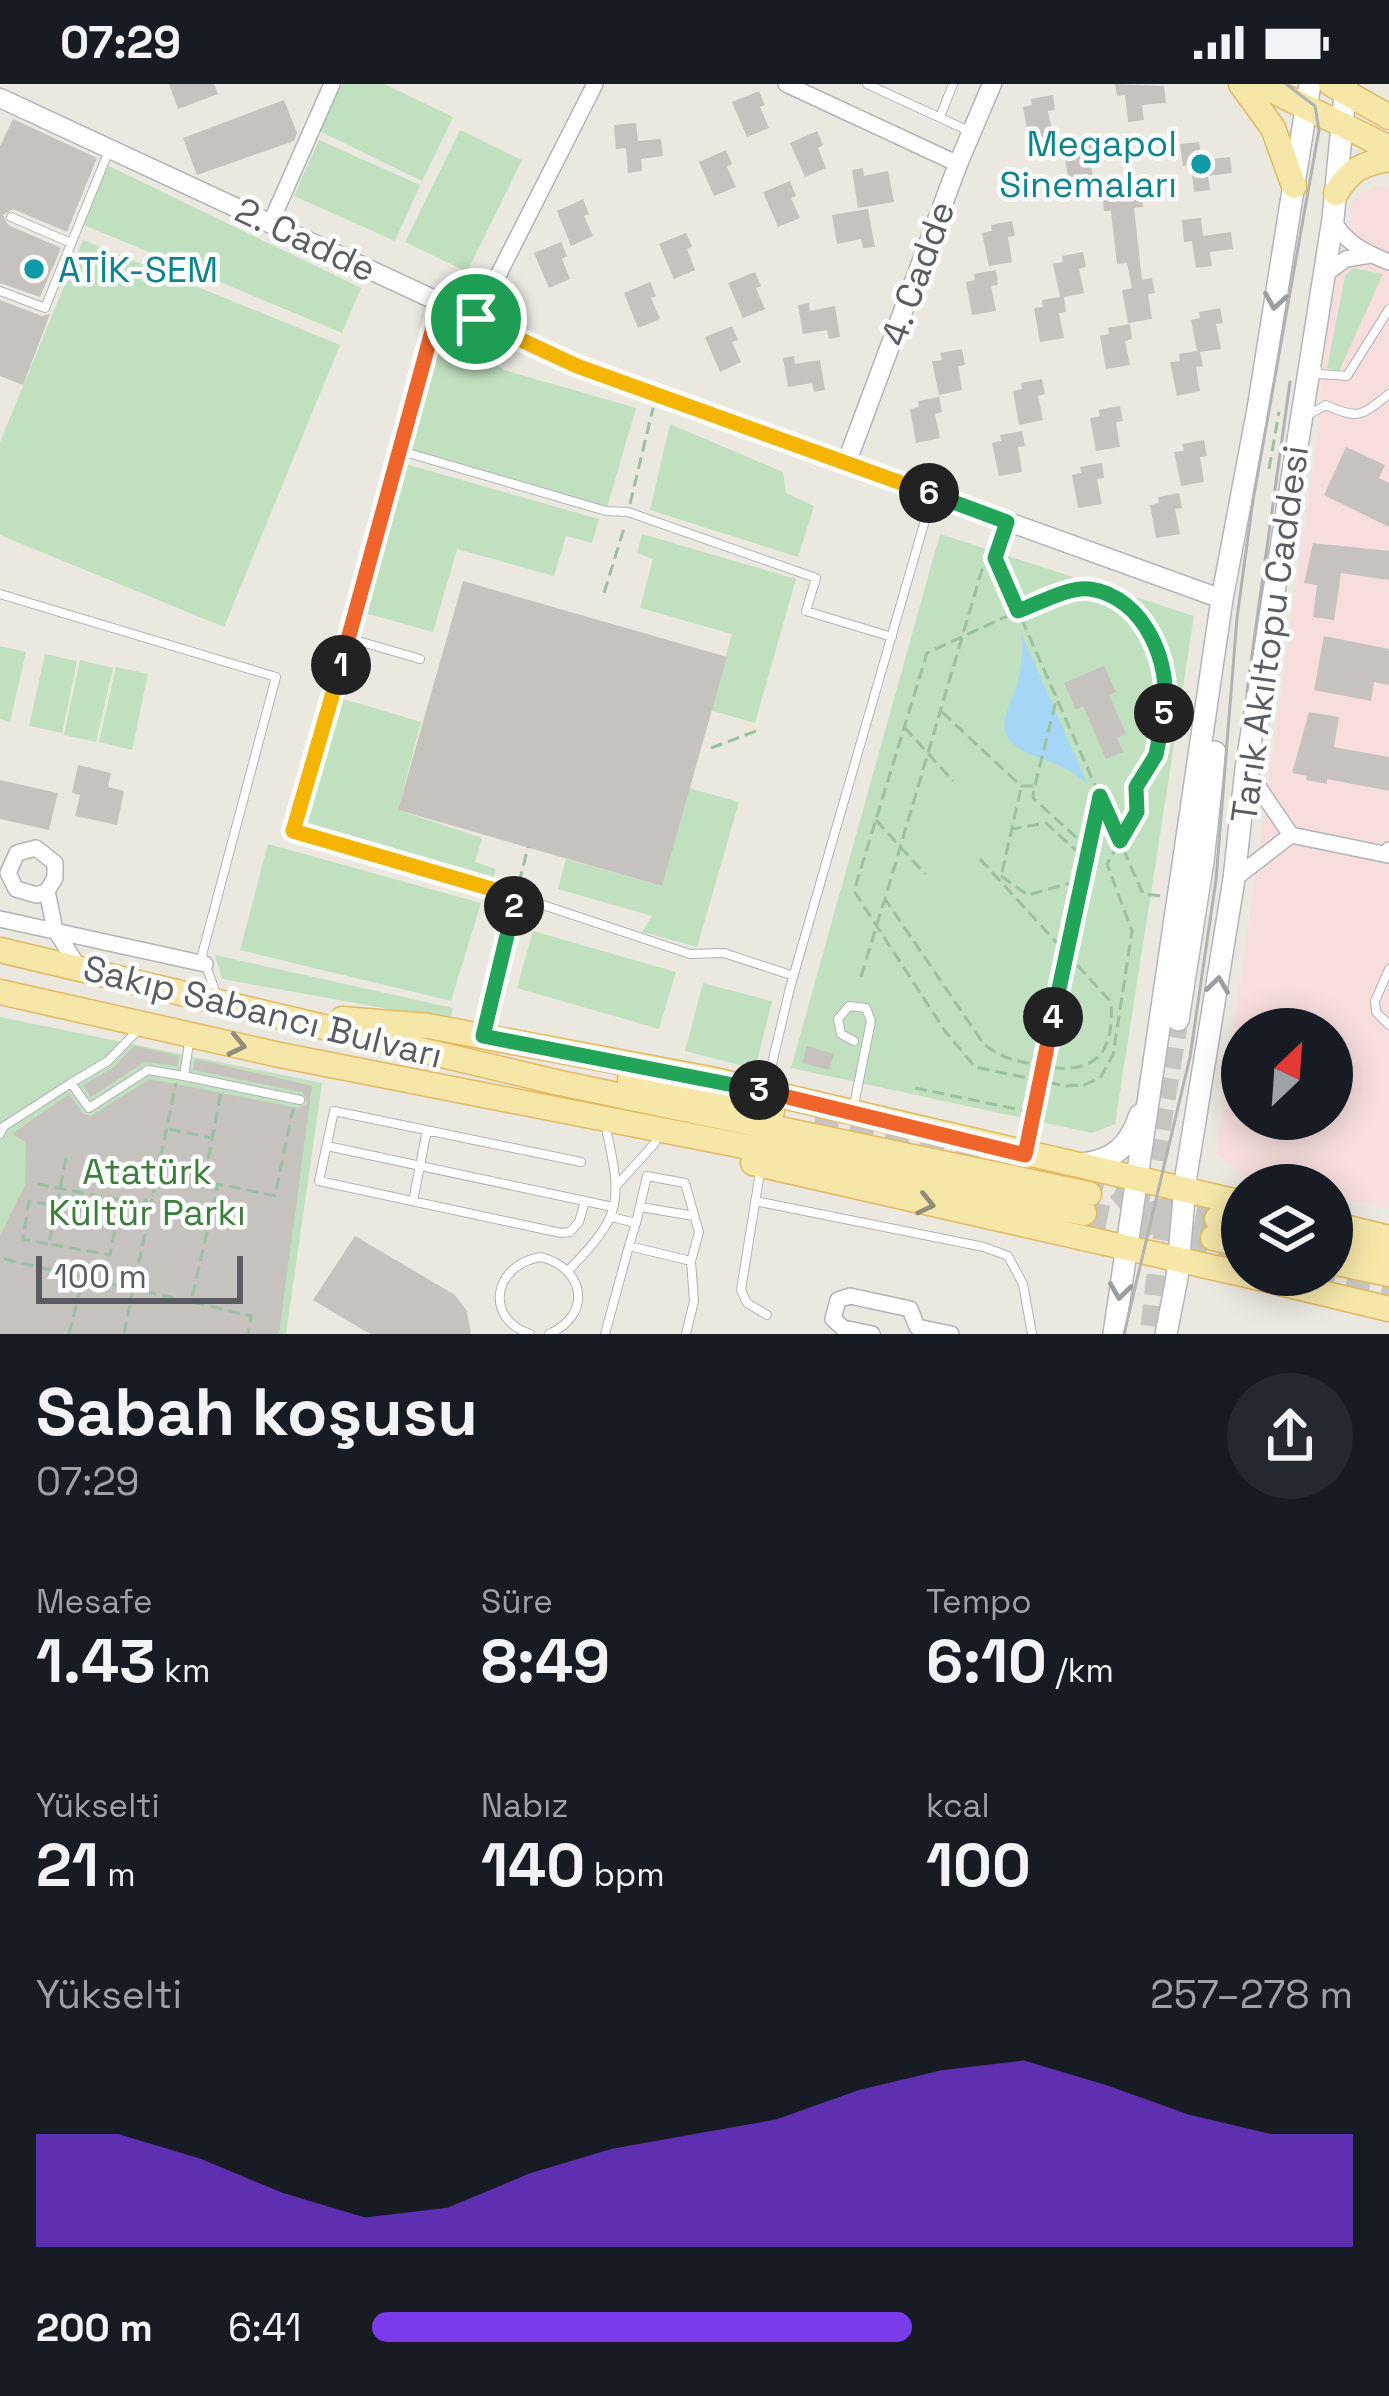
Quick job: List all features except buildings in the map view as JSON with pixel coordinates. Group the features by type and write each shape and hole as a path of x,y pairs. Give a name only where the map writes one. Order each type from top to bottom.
{"main road":[{"path":"1240,84 1273,128 1294,186"},
{"path":"1259,84 1308,96 1345,127 1389,148"},
{"path":"1346,86 1389,115"},
{"name":"Tarık Akıltopu Caddesi","path":"1127,1248 1222,599 1279,412 1311,356 1345,127 1346,86"},
{"name":"Tarık Akıltopu Caddesi","path":"1179,1260 1185,1190 1296,444 1279,412 1294,186 1308,96"},
{"path":"1336,193 1363,164 1389,159"},
{"path":"1178,1020 1211,797 1216,733 1214,650"},
{"name":"Sakıp Sabancı Bulvarı","path":"0,992 280,1055 1087,1204 11,952"},
{"path":"232,1006 310,1017 815,1120"},
{"path":"310,1017 428,1026 766,1091 1185,1190 1221,1212"},
{"path":"280,1055 486,1107 1221,1269"},
{"path":"1069,1165 1110,1158 1128,1143 1155,1075"},
{"path":"1193,1142 1195,1167 1221,1205"},
{"path":"1353,1229 1389,1238"},
{"path":"1114,1334 1127,1248"},
{"path":"1353,1248 1389,1255"},
{"path":"1166,1334 1179,1260"},
{"path":"1353,1266 1389,1274"},
{"path":"1336,1296 1389,1309"}],"street":[{"path":"271,222 332,84"},
{"path":"476,319 595,84"},
{"path":"786,84 958,164"},
{"name":"4. Cadde","path":"846,464 992,84"},
{"name":"2. Cadde","path":"0,98 577,366 1222,599"},
{"path":"1333,219 1338,231 1370,255 1389,262"},
{"path":"1324,275 1346,259 1370,255"},
{"path":"1246,769 1291,835 1388,853"},
{"path":"1234,879 1291,835"},
{"path":"47,891 55,930 79,966"},
{"path":"0,919 206,964"},
{"path":"11,952 55,930"},
{"path":"872,1334 843,1328 833,1319 838,1300 850,1296 910,1310 913,1330 951,1334"}],"lane":[{"path":"867,84 972,133"},
{"path":"940,117 953,84"},
{"path":"0,290 45,308 110,148"},
{"path":"11,218 71,243"},
{"path":"440,302 293,831 516,896 690,954 724,953 794,976"},
{"path":"1311,356 1319,374 1347,376 1389,309"},
{"path":"1296,444 1307,415 1326,405 1352,416 1365,413 1389,394"},
{"path":"403,446 409,453 606,511 628,512 816,578 806,611 892,637"},
{"path":"766,1091 794,976 933,495"},
{"path":"0,594 276,677 202,955 232,1006"},
{"path":"348,638 419,659"},
{"path":"1389,969 1375,1001 1376,1012 1389,1025"},
{"path":"853,1111 871,1021 866,1008 856,1004 842,1012 838,1028 854,1041"},
{"path":"0,1134 3,1127 108,1061 145,1023"},
{"path":"181,1076 190,1035"},
{"path":"71,1083 89,1108 148,1070 300,1100"},
{"path":"581,1162 334,1111 319,1181 561,1233 570,1232 579,1222 585,1201"},
{"path":"413,1201 427,1130"},
{"path":"568,1270 607,1230 618,1184 607,1133"},
{"path":"618,1184 655,1143"},
{"path":"327,1146 585,1201 636,1223"},
{"path":"761,1165 741,1290 747,1303 767,1315"},
{"path":"605,1334 647,1176 686,1183 699,1232 691,1261 694,1301 686,1334"},
{"path":"755,1201 984,1247 1008,1256 1023,1284 1032,1334"},
{"path":"640,1207 694,1216"},
{"path":"629,1246 691,1261"},
{"path":"530,1334 510,1323 500,1294 504,1279 526,1259 556,1261 576,1284 574,1314 565,1326 549,1334"}],"path":[{"path":"604,593 656,395"},
{"path":"1268,469 1279,412"},
{"path":"1007,522 996,561 1143,894 1181,899"},
{"path":"861,977 983,566 996,561"},
{"path":"1087,588 1128,608 1144,622 1165,673 1156,755 1136,787 1137,812 1107,864 1132,931 1114,1055 1100,1078 1084,1085 990,1072 969,1062 854,891 924,657 1018,611 1087,588"},
{"path":"1033,798 1057,698"},
{"path":"940,711 1022,786 1034,786"},
{"path":"903,726 953,781"},
{"path":"712,748 756,731"},
{"path":"1000,878 1022,786"},
{"path":"1025,1155 1100,796"},
{"path":"1019,797 1033,798 1089,848"},
{"path":"875,819 925,874"},
{"path":"1000,878 1028,895 1074,882 1079,853 1046,823 1012,829"},
{"path":"483,1036 528,848"},
{"path":"885,899 983,1043 999,1057 1071,1071 1095,1061 1105,1049 1111,1002 980,859"},
{"path":"124,1334 181,1076"},
{"path":"222,1084 204,1181 275,1196 291,1117"},
{"path":"915,1088 1034,1112"},
{"path":"168,1129 212,1138"},
{"path":"49,1244 66,1158"},
{"path":"37,1184 120,1200 133,1210 155,1194"},
{"path":"191,1302 218,1184"},
{"path":"117,1217 29,1202 22,1239 110,1255 117,1217 120,1200"},
{"path":"4,1259 251,1316 248,1334"},
{"path":"69,1334 83,1278"}],"shaded area":[{"path":"1379,186 1389,189 1389,1208 1353,1201 1353,1164 1230,1164 1216,1154 1221,1119 1221,1140 1353,1140 1353,1008 1237,1008 1318,431 1323,351 1352,202"}],"green space":[{"path":"342,84 384,84 453,117 422,181 319,131"},
{"path":"460,130 522,160 467,272 405,242"},
{"path":"319,140 420,185 395,241 294,196"},
{"path":"107,165 361,288 342,333 84,225"},
{"path":"83,240 340,345 224,627 0,535 0,442"},
{"path":"1353,268 1383,274 1339,371 1327,368 1345,276"},
{"path":"444,329 504,370 636,408 606,511 408,453"},
{"path":"670,424 783,472 786,493 814,506 798,557 650,510"},
{"path":"402,463 599,519 592,543 566,536 554,576 457,549 433,632 361,612"},
{"path":"642,534 796,579 755,723 710,710 732,634 640,608 653,559 637,553"},
{"path":"940,534 1194,616 1115,1124 1092,1133 791,1068"},
{"path":"0,646 26,652 10,722 0,719"},
{"path":"45,654 77,661 62,733 29,726"},
{"path":"80,660 113,668 96,742 64,735"},
{"path":"116,667 148,674 132,750 99,742"},
{"path":"340,698 421,722 398,810 482,838 475,862 496,869 491,886 302,830"},
{"path":"689,788 739,802 697,947 642,932 652,916 558,889 566,859 661,886"},
{"path":"268,844 481,903 451,1001 240,950"},
{"path":"533,931 676,972 659,1029 517,988"},
{"path":"215,955 453,1008 450,1020 222,979"},
{"path":"703,983 772,1001 755,1069 685,1051"},
{"name":"Atatürk Kültür Parkı","path":"0,1017 322,1083 286,1334 0,1334"}],"water":[{"path":"1021,633 1088,785 1063,767 1020,749 1006,735 1020,669"}],"tunnel":[{"path":"1162,1220 1153,1198 1153,1173 1178,1020"},
{"path":"815,1120 1018,1162"},
{"path":"1082,1176 1119,1189 1142,1216"},
{"path":"1125,1202 1217,1219"},
{"path":"1084,1213 1213,1238"},
{"path":"1142,1216 1159,1259 1150,1334"},
{"path":"1184,1243 1221,1254"},
{"path":"1353,1284 1389,1292"}],"tram line":[{"path":"1124,1334 1190,1057 1216,880 1237,618 1253,500 1319,130 1315,106 1286,84"},
{"path":"1247,691 1290,382"}],"place":[{"name":"Megapol Sinemaları","path":"1201,164"},
{"name":"ATİK-SEM","path":"34,269"}],"route":[{"path":"440,302 476,319 577,366 1007,522 995,558 1018,611 1087,588 1112,597 1144,622 1165,673 1161,734 1156,755 1136,787 1137,812 1120,841 1100,796 1025,1155 710,1078 483,1036 516,896 293,831 440,302"}]}
